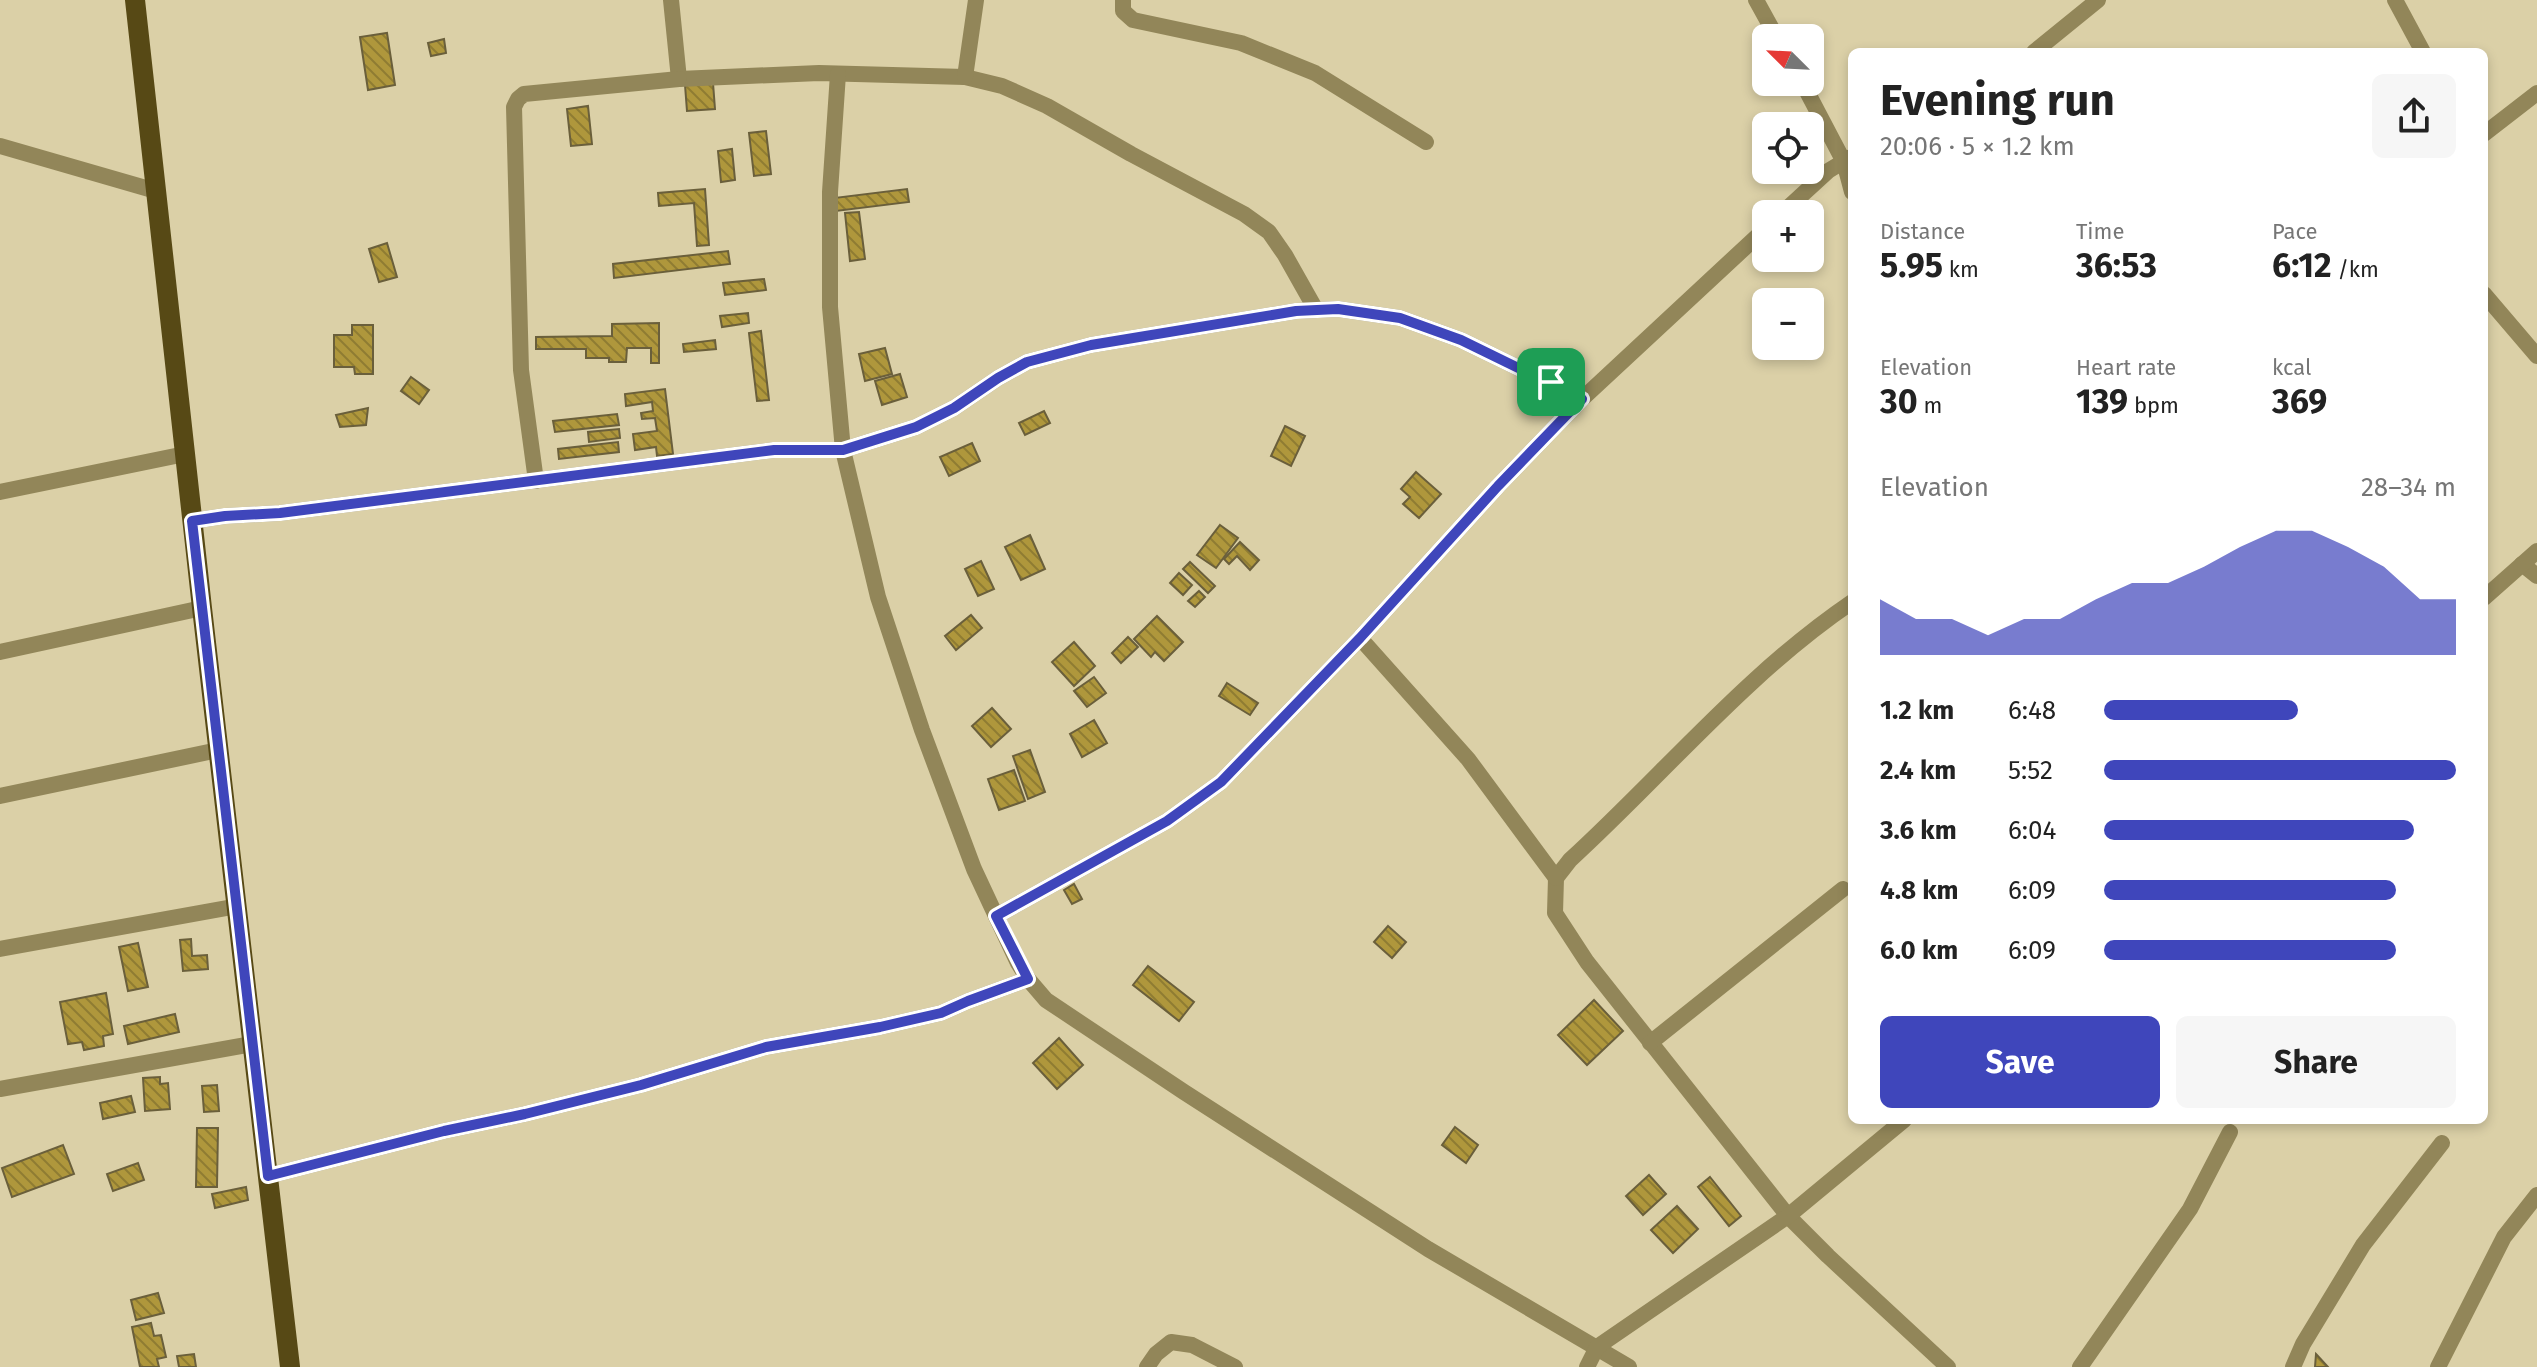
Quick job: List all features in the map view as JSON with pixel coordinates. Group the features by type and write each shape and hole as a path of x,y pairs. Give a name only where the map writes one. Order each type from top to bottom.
{"main road":[{"path":"135,0 290,1367"}],"street":[{"path":"671,0 679,79"},
{"path":"965,77 976,0"},
{"path":"1123,0 1123,11 1133,20 1241,43 1315,73 1426,142"},
{"path":"1756,0 1769,24"},
{"path":"2039,48 2098,0"},
{"path":"2395,0 2421,48"},
{"path":"536,481 521,370 514,107 524,94 679,79 819,73 965,77 1002,86 1047,106 1244,214 1269,232 1316,310"},
{"path":"838,74 830,192 830,307 843,450 878,597 937,772 974,869 1028,979 1046,1000 1184,1092 1428,1249 1629,1367"},
{"path":"2488,131 2537,93"},
{"path":"1796,200 1828,171 1848,159 1810,96"},
{"path":"0,146 156,191"},
{"path":"996,916 1167,821 1221,782 1582,399 1752,241"},
{"path":"2488,299 2537,356"},
{"path":"192,521 280,513 774,450 843,450 916,427 954,408 1027,362 1091,345 1296,311 1338,309 1400,318 1461,340 1582,399"},
{"path":"0,492 185,454"},
{"path":"2488,594 2537,551"},
{"path":"2522,564 2537,576"},
{"path":"1848,605 1822,622 1737,694 1570,860 1556,878 1555,913 1587,962 1788,1216 1948,1367"},
{"path":"0,652 202,608"},
{"path":"1360,638 1468,759 1556,878"},
{"path":"0,796 218,750"},
{"path":"1650,1043 1843,889"},
{"path":"0,949 238,906"},
{"path":"268,1176 641,1085 766,1047 941,1013 1028,979"},
{"path":"0,1089 252,1044"},
{"path":"1587,1367 1597,1347 1788,1216 1899,1124"},
{"path":"2080,1367 2190,1209 2230,1132"},
{"path":"2293,1367 2303,1344 2363,1245 2442,1143"},
{"path":"2438,1367 2504,1237 2537,1195"},
{"path":"1147,1367 1156,1354 1171,1342 1192,1345 1235,1367"}],"building":[{"path":"387,33 395,85 368,90 360,37"},
{"path":"444,39 446,53 431,56 428,43"},
{"path":"713,83 715,109 687,111 685,85"},
{"path":"588,106 592,144 571,146 567,109"},
{"path":"766,131 771,174 754,176 749,133"},
{"path":"732,149 735,180 721,182 718,151"},
{"path":"705,189 709,245 697,246 694,203 659,206 658,193"},
{"path":"907,189 909,202 836,211 834,198"},
{"path":"859,212 865,259 850,261 845,213"},
{"path":"387,243 397,277 379,282 369,249"},
{"path":"728,251 730,264 614,278 613,264"},
{"path":"764,279 766,290 725,295 723,283"},
{"path":"748,313 749,323 722,327 720,316"},
{"path":"659,323 659,363 651,363 651,348 627,348 626,362 586,358 586,349 536,349 536,337 612,336 612,324"},
{"path":"352,325 373,325 373,374 355,374 354,367 334,367 334,335 352,335"},
{"path":"761,331 769,400 757,401 749,333"},
{"path":"715,340 716,349 684,352 683,344"},
{"path":"885,348 892,374 865,381 859,354"},
{"path":"900,374 907,397 882,405 875,381"},
{"path":"411,377 429,390 419,404 401,391"},
{"path":"665,389 673,454 657,456 656,447 635,450 633,434 657,431 655,418 642,419 641,413 653,411 652,402 626,406 625,394"},
{"path":"368,408 366,425 340,427 336,415"},
{"path":"1044,411 1050,423 1025,435 1019,423"},
{"path":"617,414 619,425 555,432 553,421"},
{"path":"1285,426 1305,436 1291,466 1271,456"},
{"path":"619,429 620,438 589,442 588,432"},
{"path":"618,442 619,452 559,459 558,449"},
{"path":"972,443 980,461 949,476 940,457"},
{"path":"1416,472 1441,494 1419,518 1403,504 1410,497 1401,489"},
{"path":"1220,525 1238,538 1216,568 1197,555"},
{"path":"1030,535 1045,569 1021,580 1005,547"},
{"path":"1240,542 1259,560 1250,570 1237,556 1229,564 1224,559"},
{"path":"981,561 994,589 978,596 965,569"},
{"path":"1190,562 1215,586 1208,593 1183,569"},
{"path":"1179,573 1192,585 1183,595 1170,583"},
{"path":"1199,591 1205,597 1195,607 1188,601"},
{"path":"971,615 982,628 956,650 945,636"},
{"path":"1157,616 1183,642 1164,661 1155,652 1151,657 1134,639"},
{"path":"1128,637 1138,647 1121,663 1112,653"},
{"path":"1074,642 1095,666 1074,686 1052,662"},
{"path":"1094,677 1106,693 1087,707 1074,691"},
{"path":"1227,683 1258,703 1250,715 1219,696"},
{"path":"992,708 1011,729 991,747 972,726"},
{"path":"1094,720 1107,743 1082,757 1070,734"},
{"path":"1030,750 1045,792 1028,799 1013,756"},
{"path":"1014,770 1025,801 999,810 988,779"},
{"path":"1074,884 1082,899 1072,904 1064,890"},
{"path":"1388,926 1406,942 1392,958 1374,942"},
{"path":"191,939 192,956 207,955 208,969 183,971 180,940"},
{"path":"138,943 148,987 128,991 119,947"},
{"path":"1148,966 1194,1002 1179,1021 1133,985"},
{"path":"106,993 113,1034 103,1036 104,1046 84,1050 82,1042 68,1044 60,1002"},
{"path":"1594,1000 1623,1031 1587,1065 1558,1035"},
{"path":"175,1014 179,1032 128,1044 124,1026"},
{"path":"1059,1038 1083,1065 1057,1089 1033,1063"},
{"path":"160,1077 160,1084 168,1083 170,1109 145,1111 143,1078"},
{"path":"217,1085 219,1111 204,1112 202,1086"},
{"path":"131,1096 135,1112 103,1119 100,1103"},
{"path":"1455,1127 1478,1145 1466,1163 1442,1145"},
{"path":"197,1128 218,1128 217,1187 196,1187"},
{"path":"63,1145 74,1174 12,1197 2,1168"},
{"path":"138,1163 144,1180 113,1191 107,1174"},
{"path":"1649,1175 1666,1194 1643,1215 1626,1196"},
{"path":"1710,1177 1741,1216 1729,1226 1698,1187"},
{"path":"246,1187 248,1200 215,1208 212,1194"},
{"path":"1677,1206 1698,1229 1673,1253 1651,1230"},
{"path":"158,1293 164,1313 136,1320 131,1300"},
{"path":"151,1323 154,1336 161,1335 166,1357 157,1359 159,1367 140,1367 132,1327"},
{"path":"194,1354 196,1367 179,1367 177,1356"},
{"path":"2316,1354 2328,1367 2315,1367"}],"route":[{"path":"1338,309 1400,318 1461,340 1551,382 1582,399 1221,782 1167,821 996,916 1028,979 941,1013 766,1047 641,1085 268,1176 192,521 280,513 774,450 843,450 916,427 954,408 1027,362 1091,345 1296,311 1338,309"}]}
